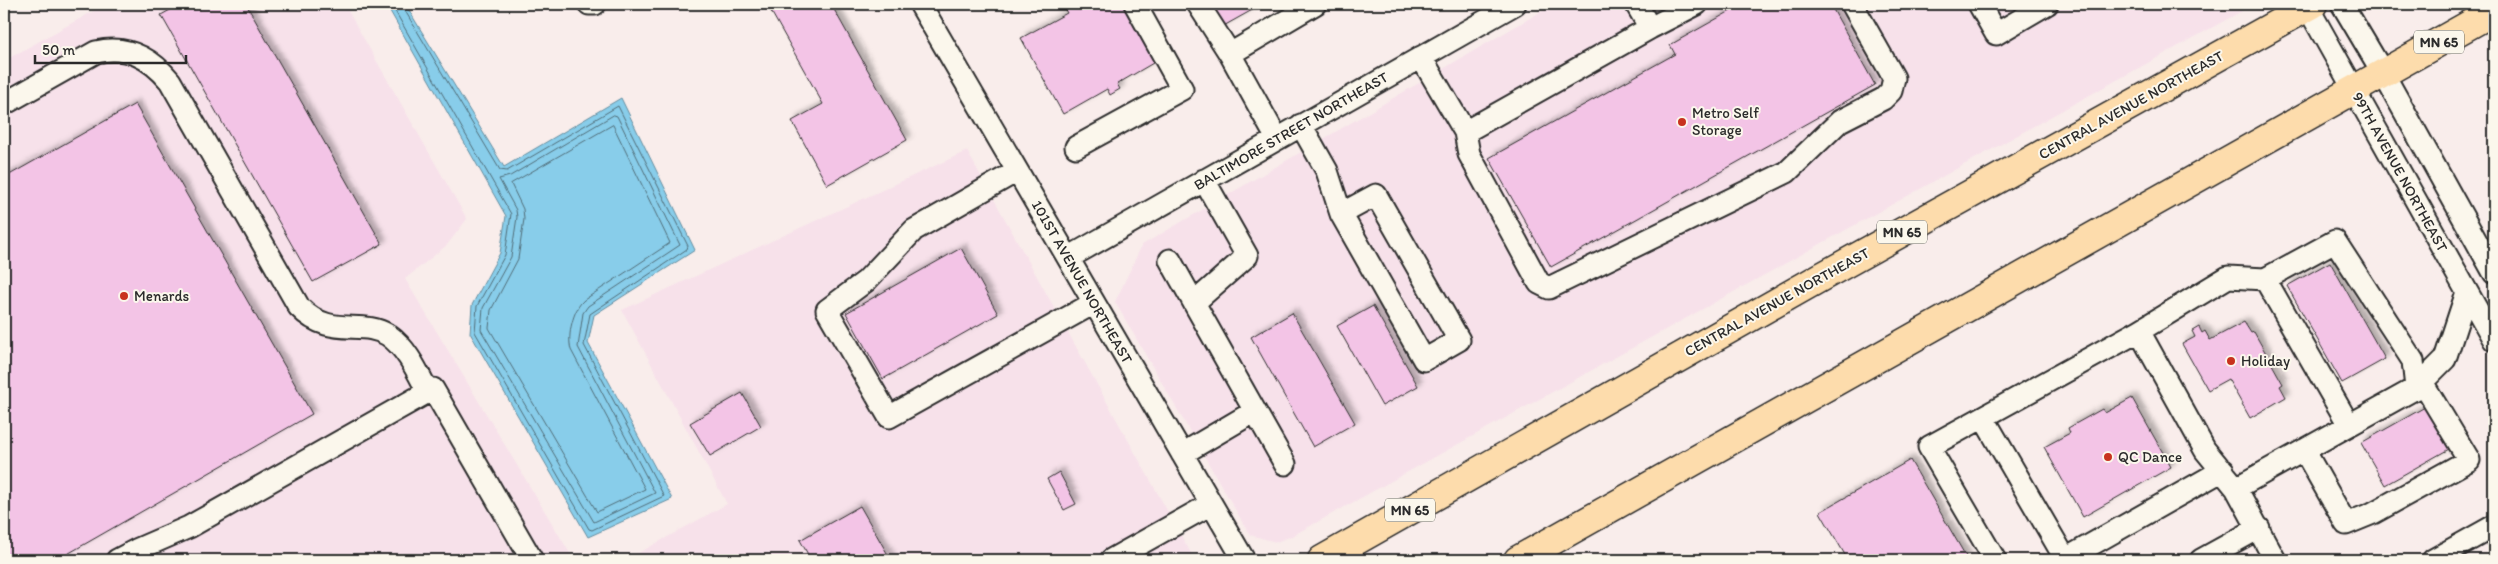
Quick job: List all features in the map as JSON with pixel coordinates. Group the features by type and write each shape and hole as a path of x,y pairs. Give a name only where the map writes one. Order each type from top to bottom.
{"highway":[{"name":"CENTRAL AVENUE NORTHEAST","path":"1322,560 1823,276 2308,5"},
{"name":"MN 65","path":"1518,560 2494,11"}],"street":[{"path":"589,4 595,4"},
{"name":"101ST AVENUE NORTHEAST","path":"920,4 1244,560"},
{"path":"1076,147 1182,89 1136,4"},
{"path":"1198,4 1230,54 1277,139"},
{"path":"1230,54 1315,4"},
{"path":"1636,4 1650,28"},
{"path":"1465,132 1650,28 1697,4"},
{"path":"1421,57 1465,132 1470,154 1539,283 1549,288 1787,172 1840,121 1883,99 1891,91 1894,78 1852,4"},
{"path":"1978,4 1996,34 2048,4"},
{"path":"2342,4 2384,74 2494,273"},
{"name":"99TH AVENUE NORTHEAST","path":"2308,5 2354,91 2494,340"},
{"name":"BALTIMORE STREET NORTHEAST","path":"1068,258 1421,57 1503,7"},
{"path":"4,104 96,52 110,49 123,50 137,53 149,60 170,82 298,307 309,317 321,322 387,334 408,356 428,392"},
{"path":"1301,125 1327,171 1341,214 1424,360 1459,340 1376,194 1341,214"},
{"path":"1017,171 914,230 866,281 828,310 889,417 1094,303"},
{"path":"1194,303 1247,256 1204,180"},
{"path":"1995,560 1929,447 2139,331 2228,277 2265,279 2335,241 2413,361 2419,385 2469,460 2373,514 2346,524 2304,450"},
{"path":"1170,260 1285,464"},
{"path":"2265,279 2349,425"},
{"path":"2236,488 2419,385 2445,359 2467,292"},
{"path":"2139,331 2204,450 2223,470 2236,488 2275,560"},
{"path":"117,560 190,527 433,389 532,560"},
{"path":"1182,454 1255,411"},
{"path":"1983,417 2065,560 2223,470"},
{"path":"1110,560 1211,504"},
{"path":"2434,560 2494,526"},
{"path":"2201,560 2259,528"}],"shaded area":[{"path":"106,4 344,4 467,219 447,245 405,279 574,560 4,560 4,61"},
{"path":"1554,4 2242,4 2242,11 1292,536 1276,542 1250,535 1115,302 1142,245"},
{"path":"967,151 1192,555 1191,560 626,560 727,504 622,310"}],"water":[{"path":"386,4 405,4 504,167 621,98 695,250 594,315 588,343 672,499 588,537 470,333 472,305 500,253 506,216"}],"building":[{"path":"181,4 246,4 382,244 313,282 161,15"},
{"path":"772,4 831,4 907,140 827,185 792,121 823,104 768,6"},
{"path":"1073,4 1129,4 1160,59 1117,84 1120,89 1110,95 1107,89 1063,114 1021,38 1067,13 1064,8"},
{"path":"1206,4 1263,4 1220,28"},
{"name":"Metro Self Storage","path":"1743,4 1830,4 1875,85 1551,267 1489,158 1675,54 1670,45"},
{"name":"Menards","path":"135,104 312,414 57,560 4,560 4,178"},
{"path":"961,248 998,314 883,379 846,313"},
{"path":"2330,262 2385,359 2342,383 2287,286"},
{"path":"1373,306 1418,386 1382,406 1337,326"},
{"path":"1292,313 1355,423 1313,447 1251,337"},
{"name":"Holiday","path":"2244,322 2251,333 2254,332 2283,384 2280,386 2286,397 2250,418 2228,379 2208,390 2182,344 2195,337 2192,331 2199,327 2202,333 2205,331 2210,340"},
{"path":"742,393 761,426 710,456 690,423"},
{"name":"QC Dance","path":"2132,398 2171,467 2083,517 2044,447 2070,433 2068,428 2102,409 2105,413"},
{"path":"2425,407 2449,449 2385,485 2361,443"},
{"path":"1910,460 1968,560 1848,560 1820,512"},
{"path":"1059,472 1076,504 1064,510 1047,479"},
{"path":"860,506 891,560 811,560 800,540"}],"place":[{"name":"Metro Self Storage","path":"1682,122"},
{"name":"Menards","path":"124,296"},
{"name":"Holiday","path":"2231,361"},
{"name":"QC Dance","path":"2108,457"}]}
